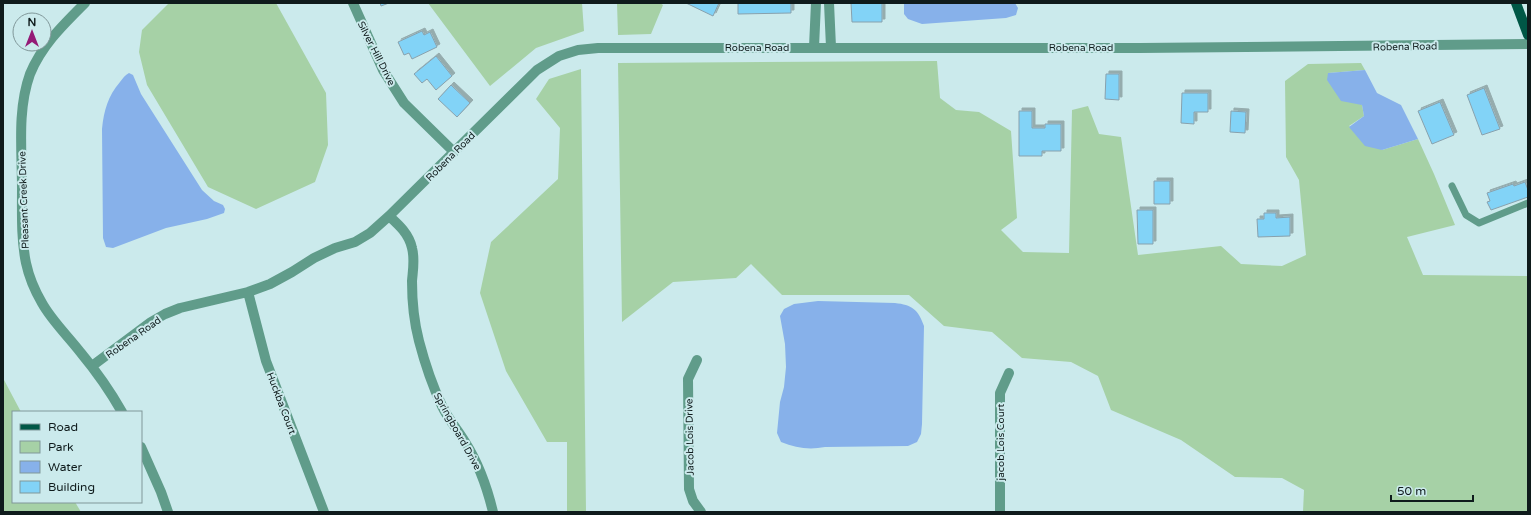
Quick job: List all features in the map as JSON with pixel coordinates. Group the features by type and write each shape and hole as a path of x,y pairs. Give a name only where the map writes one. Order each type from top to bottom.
{"main road":[{"path":"1516,3 1528,35"}],"street":[{"name":"Pleasant Creek Drive","path":"85,3 52,37 41,53 30,74 24,96 21,118 23,241 26,264 41,303 61,330 92,366 121,411"},
{"name":"Silver Hill Drive","path":"353,3 383,70 404,103 454,152"},
{"path":"814,47 816,3"},
{"path":"829,3 831,47"},
{"name":"Robena Road","path":"92,366 151,322 165,314 180,308 248,292 270,284 335,248 355,242 370,233 537,70 559,56 578,50 598,48 1140,48 1528,44"},
{"name":"Springboard Drive","path":"389,216 404,231 412,247 414,261 412,282 417,336 426,371 443,408 481,470 489,492 493,512"},
{"name":"Huckba Court","path":"248,292 266,361 324,512"},
{"name":"Jacob Lois Drive","path":"697,360 688,378 689,489 693,502 701,512"},
{"name":"jacob Lois Court","path":"1000,512 1000,393 1009,373"},
{"path":"142,449 168,512"}],"lane":[{"path":"1452,186 1466,215 1479,223 1528,203"}],"green space":[{"path":"169,3 276,3 326,93 328,145 315,182 256,209 208,187 147,85 139,52 142,30"},
{"path":"428,3 582,3 584,31 536,48 490,86"},
{"path":"617,3 660,3 663,5 651,34 618,35"},
{"path":"937,61 940,98 956,110 979,112 1011,131 1017,218 1001,230 1023,252 1069,253 1072,110 1088,106 1099,134 1121,137 1138,255 1221,246 1241,264 1282,266 1306,255 1299,180 1286,157 1285,81 1308,64 1361,63 1365,70 1328,73 1362,105 1364,116 1349,126 1382,150 1418,139 1455,225 1407,237 1423,275 1528,276 1528,512 1303,512 1304,490 1282,478 1235,477 1181,440 1111,410 1098,376 1071,362 1022,358 992,332 944,326 909,295 782,295 751,264 736,278 673,282 622,322 618,63"},
{"path":"581,69 586,512 567,512 567,442 547,442 506,371 480,293 491,242 558,179 560,128 536,99 549,79"},
{"path":"3,378 20,411 12,411 12,503 76,503 81,512 3,512"}],"water":[{"path":"904,3 1015,3 1018,8 1016,15 1006,18 922,24 908,19 904,14"},
{"path":"1365,70 1377,93 1401,105 1418,139 1382,150 1365,146 1349,127 1364,116 1362,105 1341,101 1327,80 1328,73"},
{"path":"129,73 133,75 141,94 202,190 214,201 223,205 225,209 224,213 207,219 166,228 113,248 106,247 103,238 102,129 105,109 110,98 122,79"},
{"path":"818,301 895,303 906,305 917,312 924,326 922,424 921,434 917,442 908,446 808,448 792,446 781,442 777,433 780,402 784,387 786,367 785,344 780,316 784,309 794,304"}],"building":[{"path":"380,3 389,3 381,6"},
{"path":"686,3 719,3 713,16"},
{"path":"738,3 791,3 791,13 738,14"},
{"path":"851,3 882,3 882,22 852,22"},
{"path":"422,31 424,35 430,32 437,47 412,59 409,53 404,55 398,42"},
{"path":"436,56 452,76 436,90 427,79 422,83 414,74"},
{"path":"1106,74 1119,74 1119,100 1105,99"},
{"path":"451,85 470,103 457,117 438,99"},
{"path":"1484,88 1500,129 1482,135 1467,95"},
{"path":"1182,93 1208,93 1208,112 1194,112 1194,124 1181,123"},
{"path":"1440,102 1454,135 1432,144 1418,111"},
{"path":"1019,111 1032,111 1032,128 1045,128 1045,124 1061,124 1061,151 1042,151 1042,156 1019,156"},
{"path":"1231,111 1246,112 1245,133 1230,132"},
{"path":"1154,181 1170,181 1170,204 1154,204"},
{"path":"1525,182 1528,190 1528,197 1491,210 1487,202 1490,201 1487,193 1513,184 1514,186"},
{"path":"1137,210 1153,210 1153,244 1138,244"},
{"path":"1264,213 1276,213 1276,218 1290,217 1290,236 1258,237 1257,219 1264,219"}]}
